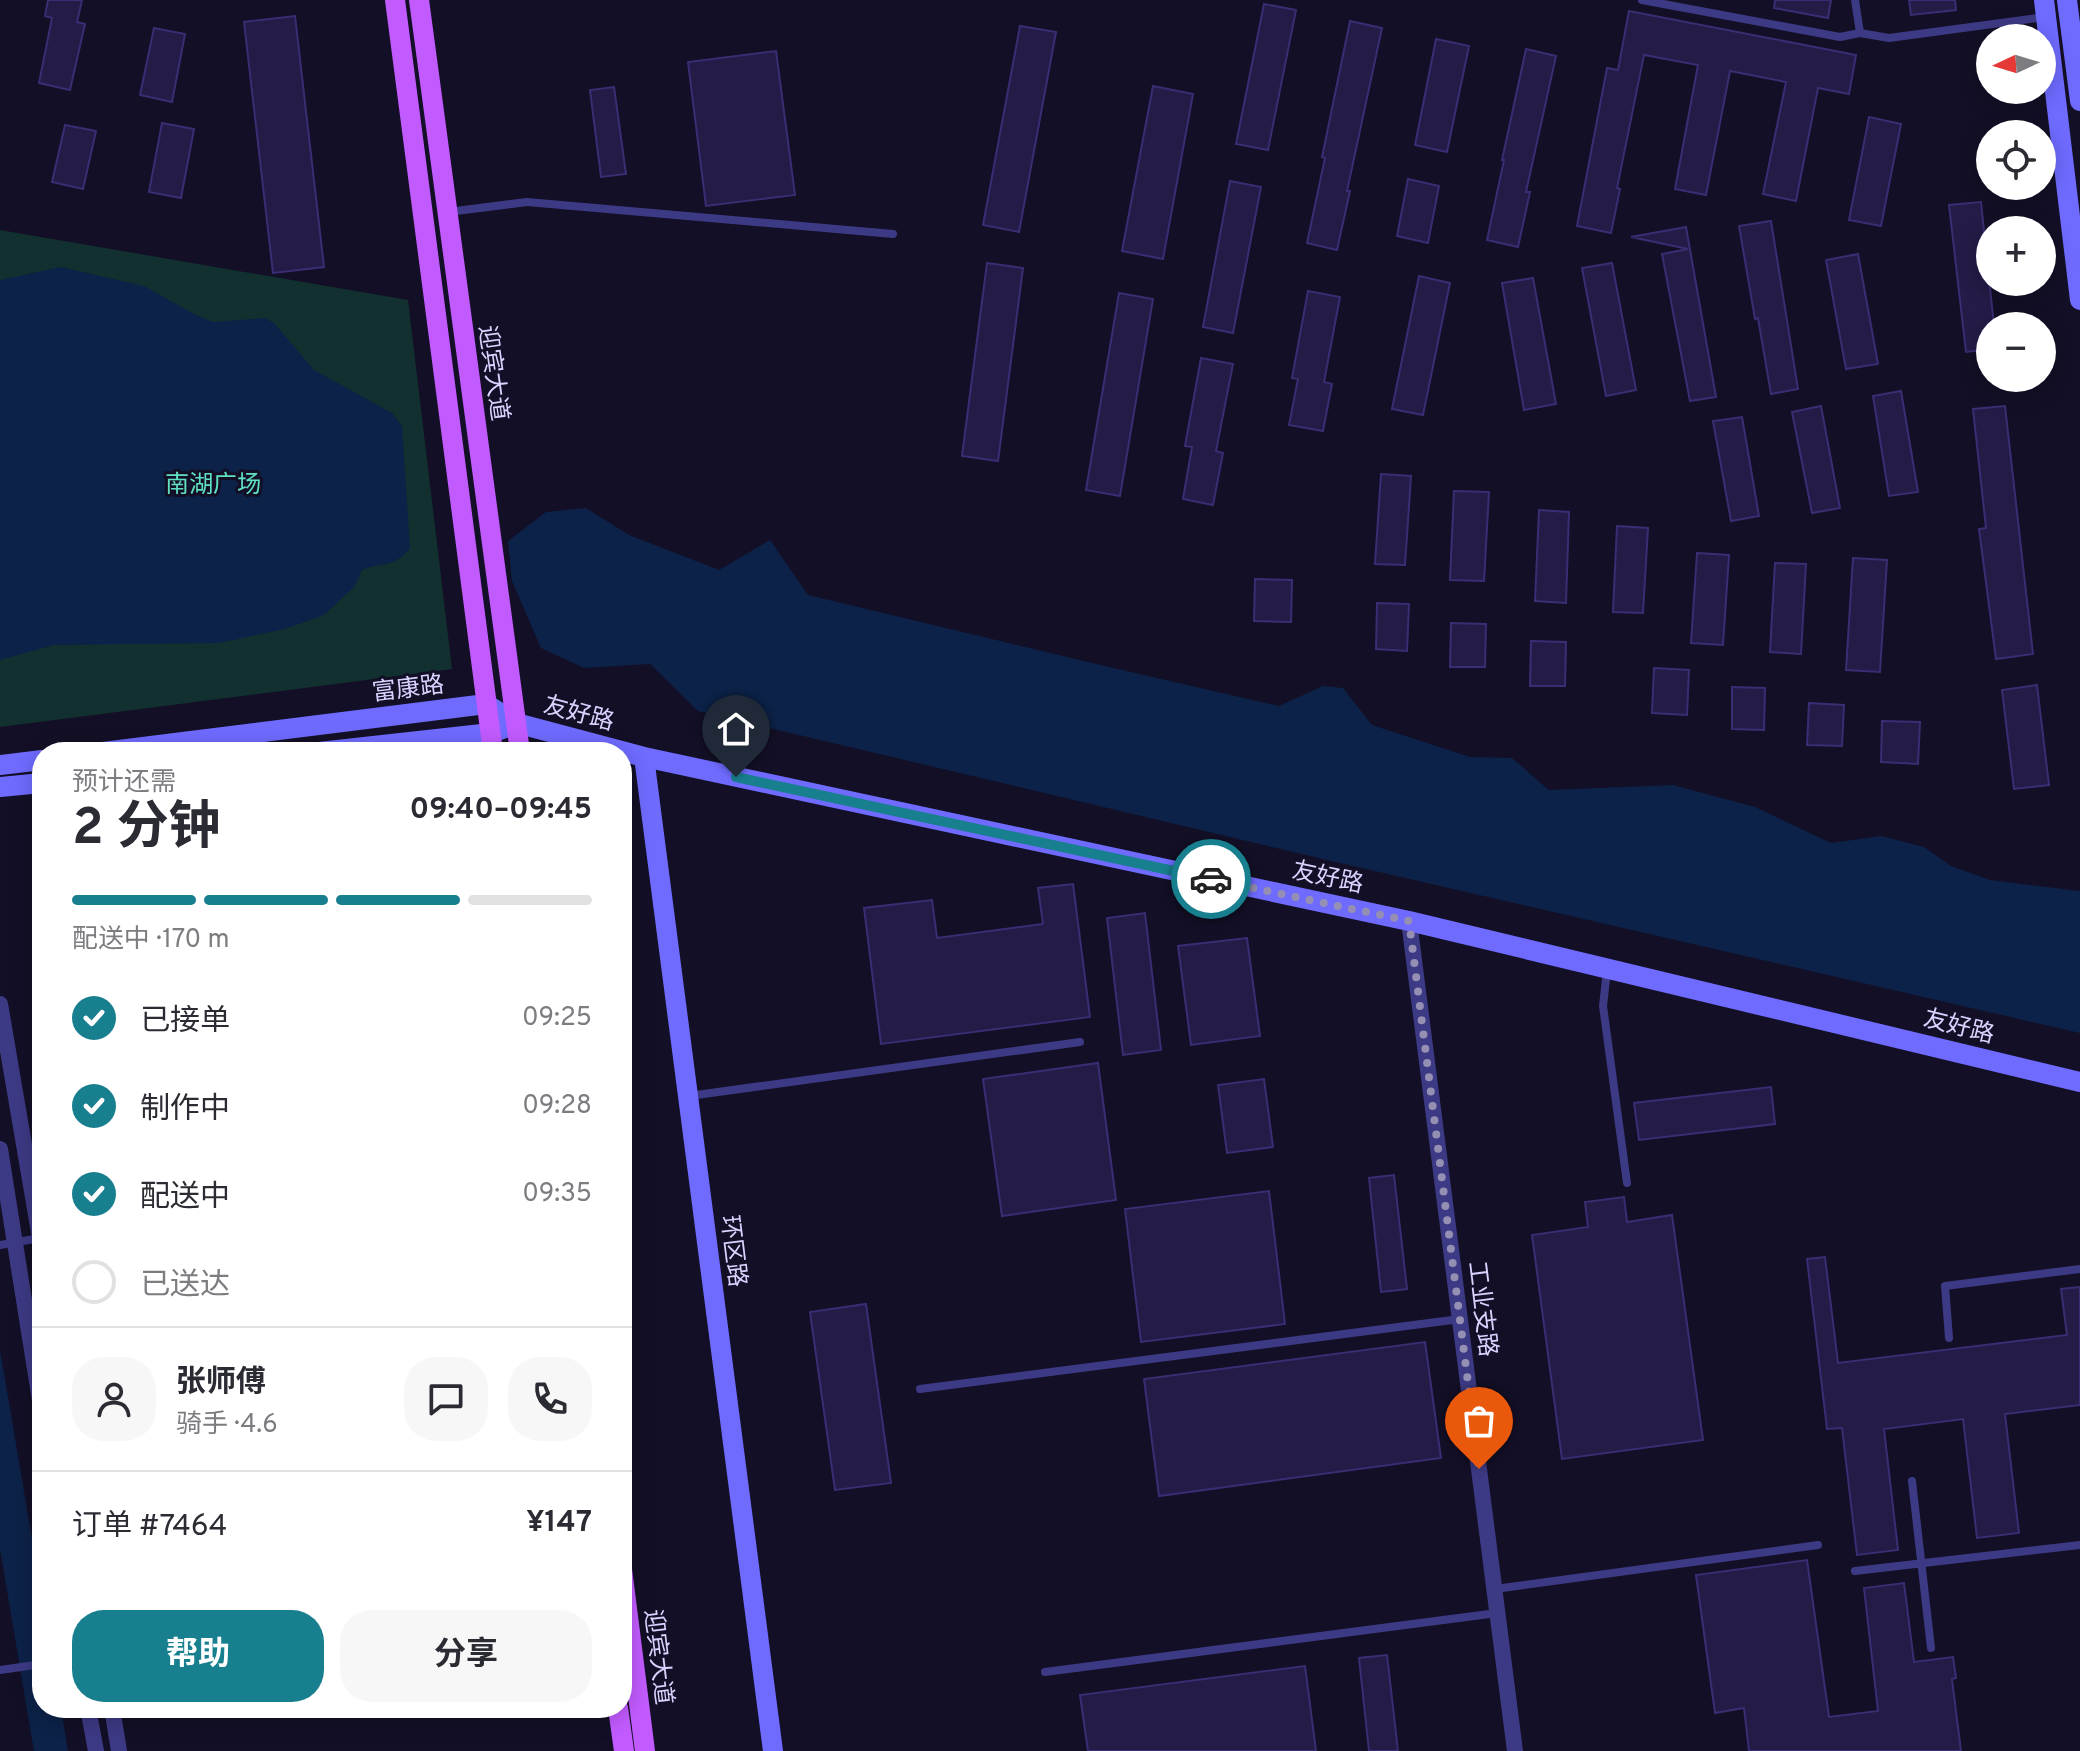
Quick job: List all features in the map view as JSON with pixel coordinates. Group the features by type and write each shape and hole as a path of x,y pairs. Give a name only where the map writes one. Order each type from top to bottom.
{"main road":[{"name":"迎宾大道","path":"395,0 492,742"},
{"name":"迎宾大道","path":"419,0 519,742"},
{"name":"迎宾大道","path":"632,1648 645,1751"},
{"name":"迎宾大道","path":"619,1718 624,1751"}],"street":[{"path":"2067,0 2080,101"},
{"path":"2045,8 2080,300"},
{"path":"486,704 516,723 492,742"},
{"name":"富康路","path":"183,742 486,704"},
{"name":"友好路","path":"516,723 588,742"},
{"name":"友好路","path":"632,754 1409,921 2080,1082"},
{"name":"环区路","path":"644,757 773,1751"},
{"path":"0,765 32,761"},
{"path":"0,787 32,784"},
{"name":"工业支路","path":"1409,921 1515,1751"},
{"path":"0,1004 32,1191"},
{"path":"0,1149 8,1244 32,1363"},
{"path":"90,1718 96,1751"},
{"path":"114,1718 119,1751"}],"lane":[{"path":"1642,0 1840,37 1860,33 1889,38 2045,8"},
{"path":"1855,0 1860,33"},
{"path":"446,212 527,202 893,234"},
{"path":"1607,968 1603,1006 1627,1183"},
{"path":"687,1096 1080,1042"},
{"path":"8,1244 32,1244"},
{"path":"1949,1338 1945,1286 2080,1269"},
{"path":"920,1389 1460,1319"},
{"path":"1912,1481 1931,1648"},
{"path":"1495,1589 1818,1545"},
{"path":"1855,1571 2080,1545"},
{"path":"1045,1672 1497,1613"},
{"path":"5,1669 32,1665"}],"green space":[{"name":"南湖广场","path":"0,230 408,300 452,669 0,727"}],"water":[{"name":"南湖广场","path":"61,267 144,286 213,322 265,318 274,323 314,370 392,413 402,426 410,548 393,562 362,570 355,586 324,615 285,629 219,643 54,645 0,660 0,280"},
{"path":"586,508 629,535 719,570 770,540 808,595 1109,667 1279,706 1323,686 1343,688 1372,725 1470,757 1512,758 1549,790 1673,785 1755,807 1831,843 1881,836 1924,847 1951,866 1990,880 2080,891 2080,1033 698,711 650,664 584,668 541,648 512,581 508,541 546,512"},
{"path":"0,1350 32,1538 32,1718 63,1718 68,1751 34,1751 0,1549"}],"building":[{"path":"48,0 82,0 77,22 85,24 70,90 39,83 52,18 45,16"},
{"path":"1775,0 1831,0 1828,18 1774,8"},
{"path":"1909,0 1955,0 1956,10 1911,15"},
{"path":"1264,4 1296,10 1268,150 1236,144"},
{"path":"1629,11 1856,55 1849,94 1818,88 1796,201 1763,194 1786,82 1730,71 1706,195 1675,189 1698,65 1644,55 1611,233 1577,226 1607,68 1618,70"},
{"path":"295,16 324,267 273,273 244,22"},
{"path":"1350,21 1382,28 1337,250 1307,243"},
{"path":"1020,26 1056,32 1019,232 983,225"},
{"path":"154,28 185,34 172,102 140,95"},
{"path":"1436,39 1469,46 1447,152 1415,145"},
{"path":"1526,49 1556,56 1526,192 1530,192 1518,247 1487,240"},
{"path":"776,51 795,195 706,206 688,62"},
{"path":"1153,86 1193,94 1163,259 1122,251"},
{"path":"614,87 626,174 601,177 590,90"},
{"path":"1869,117 1901,124 1881,226 1849,220"},
{"path":"162,123 194,129 181,198 149,192"},
{"path":"65,125 96,131 83,189 52,182"},
{"path":"1408,179 1439,186 1428,243 1397,236"},
{"path":"1230,181 1261,187 1233,333 1203,327"},
{"path":"1981,202 1982,216 1976,216 1976,296 1991,296 1993,312 1976,312 1976,351 1966,352 1949,205"},
{"path":"1771,221 1798,389 1771,394 1739,226"},
{"path":"1686,227 1716,397 1690,401 1662,254 1688,249 1631,237"},
{"path":"1858,254 1878,364 1846,369 1826,260"},
{"path":"987,263 1023,268 998,461 962,456"},
{"path":"1612,263 1636,390 1606,396 1582,268"},
{"path":"1419,276 1450,283 1423,415 1392,409"},
{"path":"1533,278 1556,404 1524,410 1502,283"},
{"path":"1308,291 1340,297 1324,382 1332,384 1323,431 1289,425 1298,379 1292,378"},
{"path":"1119,293 1153,299 1120,496 1086,490"},
{"path":"1201,358 1233,364 1216,451 1223,453 1213,505 1183,499 1192,447 1185,446"},
{"path":"1901,391 1918,492 1889,496 1873,396"},
{"path":"1821,406 1840,508 1812,513 1792,412"},
{"path":"2005,406 2033,654 1996,659 1979,529 1986,528 1973,409"},
{"path":"1742,417 1759,516 1731,521 1713,421"},
{"path":"1381,474 1411,476 1405,565 1375,564"},
{"path":"1454,491 1489,492 1484,581 1450,580"},
{"path":"1539,510 1569,512 1566,603 1535,601"},
{"path":"1617,526 1648,528 1643,613 1613,612"},
{"path":"1697,553 1729,555 1723,645 1691,643"},
{"path":"1853,558 1887,560 1880,672 1846,670"},
{"path":"1775,563 1806,564 1801,654 1770,652"},
{"path":"1255,579 1292,580 1291,622 1254,621"},
{"path":"1377,603 1409,604 1407,651 1376,649"},
{"path":"1451,623 1486,624 1485,667 1450,667"},
{"path":"1531,641 1566,642 1565,686 1530,686"},
{"path":"1654,668 1689,670 1687,715 1652,713"},
{"path":"2037,685 2049,785 2014,789 2002,690"},
{"path":"1732,687 1765,688 1764,730 1732,729"},
{"path":"1809,703 1844,705 1842,746 1807,745"},
{"path":"1882,721 1920,722 1918,764 1881,762"},
{"path":"1073,884 1090,1017 881,1044 864,908 932,900 937,938 1043,924 1038,888"},
{"path":"1145,913 1161,1050 1123,1055 1107,918"},
{"path":"1247,938 1260,1036 1191,1045 1178,946"},
{"path":"1098,1063 1116,1200 1002,1216 983,1079"},
{"path":"1264,1079 1273,1147 1227,1153 1218,1085"},
{"path":"1771,1087 1775,1124 1639,1140 1634,1103"},
{"path":"1394,1175 1407,1289 1381,1292 1369,1178"},
{"path":"1269,1191 1285,1324 1141,1342 1125,1209"},
{"path":"1624,1197 1627,1222 1672,1215 1703,1440 1562,1459 1532,1235 1588,1227 1585,1202"},
{"path":"1825,1257 1838,1363 2067,1335 2061,1289 2080,1287 2080,1405 2005,1414 2019,1533 1977,1538 1963,1419 1884,1429 1898,1550 1857,1555 1842,1428 1827,1429 1807,1259"},
{"path":"866,1304 891,1483 835,1490 810,1312"},
{"path":"1425,1342 1441,1458 1159,1496 1144,1379"},
{"path":"1807,1560 1829,1717 1878,1711 1864,1588 1904,1583 1914,1662 1953,1657 1956,1678 1952,1679 1961,1751 1749,1751 1744,1708 1715,1713 1696,1575"},
{"path":"1387,1655 1398,1751 1369,1751 1359,1658"},
{"path":"1305,1666 1316,1751 1088,1751 1080,1695"}],"way so far":[{"path":"1211,879 1409,921 1479,1469"}],"route":[{"path":"736,777 1211,879"}]}
